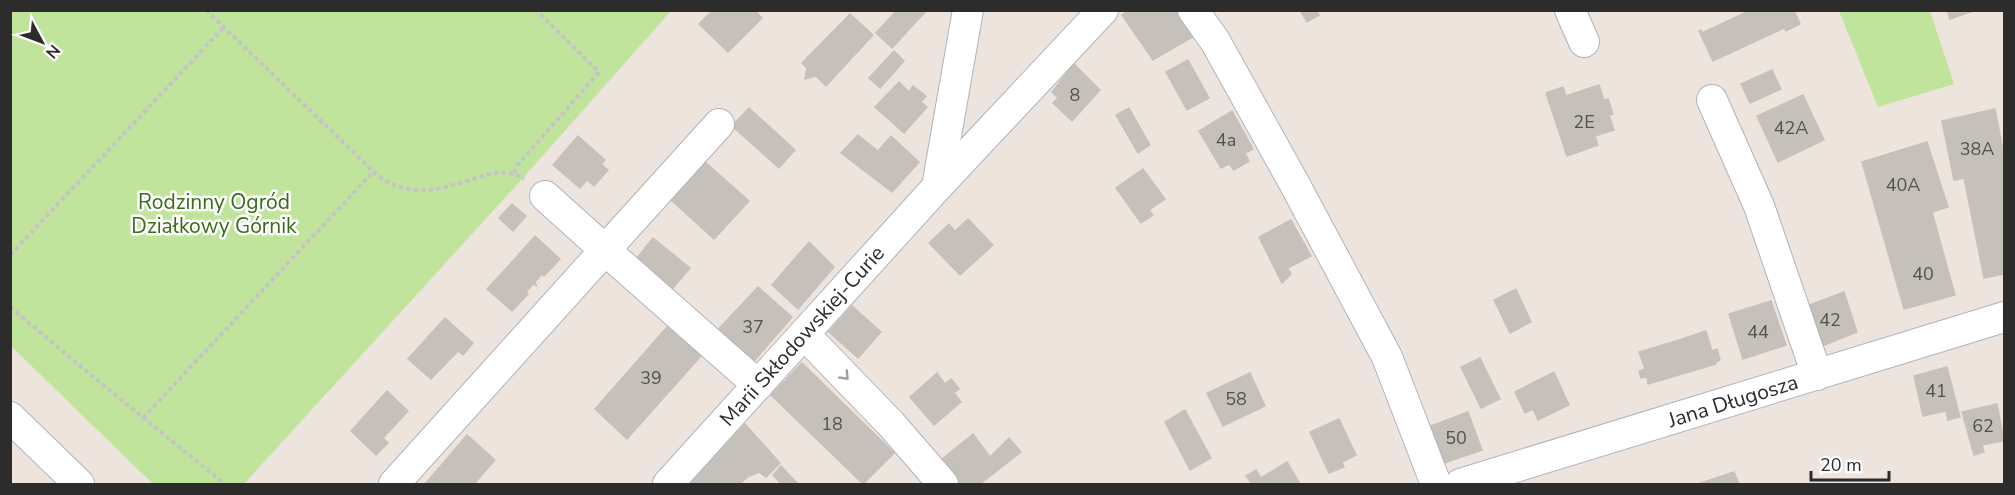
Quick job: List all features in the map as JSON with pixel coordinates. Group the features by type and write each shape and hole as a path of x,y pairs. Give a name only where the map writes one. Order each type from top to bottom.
{"street":[{"path":"937,187 968,10"},
{"name":"Marii Skłodowskiej-Curie","path":"668,484 937,187 1103,10"},
{"path":"1193,10 1215,41 1387,357 1436,484"},
{"path":"1570,10 1584,42"},
{"path":"1712,100 1759,206 1817,375"},
{"path":"394,484 719,124"},
{"path":"545,196 758,385"},
{"name":"Jana Długosza","path":"1460,484 2004,317"},
{"path":"804,334 891,424 942,484"},
{"path":"10,417 79,484"}],"path":[{"path":"206,10 389,183 408,190 427,191 507,171 515,173 545,196"},
{"path":"515,173 516,167 599,72 536,10"},
{"path":"10,255 224,27"},
{"path":"143,418 374,171"},
{"path":"10,306 225,484"}],"green space":[{"name":"Rodzinny Ogród Działkowy Górnik","path":"10,11 671,11 523,178 244,484 153,484 11,346"},
{"path":"1839,11 1930,11 1954,84 1878,107"}],"building":[{"path":"713,10 754,10 762,18 728,52 699,24"},
{"path":"897,10 927,10 892,48 876,33"},
{"path":"1130,10 1178,10 1196,35 1153,60 1122,15"},
{"path":"1300,10 1316,10 1319,15 1307,22"},
{"path":"1751,10 1794,10 1800,24 1786,31 1784,28 1713,61 1699,31 1701,30 1702,33"},
{"path":"1947,10 1976,10 1950,19"},
{"path":"850,14 873,35 826,86 816,76 805,79 807,68 802,63"},
{"path":"894,51 904,61 880,88 869,78"},
{"path":"1188,60 1209,98 1187,110 1166,72"},
{"path":"1074,64 1100,90 1072,121 1053,103 1058,98 1052,92"},
{"path":"1772,70 1781,89 1750,103 1741,84"},
{"path":"899,82 909,92 913,86 926,96 921,102 927,107 904,133 875,107"},
{"path":"1599,85 1604,100 1608,99 1613,114 1609,115 1614,130 1595,136 1598,145 1567,156 1546,93 1563,87 1566,96"},
{"path":"1803,95 1824,140 1778,162 1757,116"},
{"path":"749,108 795,150 779,168 732,126"},
{"path":"1129,108 1150,145 1138,153 1116,115"},
{"path":"1995,109 2004,156 2004,274 1984,278 1964,178 1954,180 1942,121"},
{"path":"1232,111 1253,149 1245,153 1249,161 1234,170 1229,164 1221,168 1199,131"},
{"path":"858,135 878,151 891,136 919,162 892,192 841,153"},
{"path":"578,136 605,160 601,164 608,170 594,186 587,180 580,188 553,165"},
{"path":"1927,142 1948,207 1932,212 1955,295 1904,309 1862,162"},
{"path":"705,162 749,201 714,239 671,200"},
{"path":"1143,169 1165,199 1149,210 1153,215 1141,223 1116,188"},
{"path":"512,204 526,216 513,231 499,218"},
{"path":"968,219 993,245 960,275 929,243 949,224 955,231"},
{"path":"1291,220 1311,256 1288,268 1291,274 1282,283 1259,237"},
{"path":"535,236 560,259 544,276 542,274 535,282 536,285 511,263"},
{"path":"653,238 690,268 673,288 637,258"},
{"path":"809,242 834,267 798,309 772,285"},
{"path":"511,263 536,285 533,284 526,292 528,294 512,311 487,289"},
{"path":"758,287 792,317 748,368 712,336"},
{"path":"1516,289 1531,322 1510,333 1494,300"},
{"path":"1844,292 1857,332 1817,348 1802,308"},
{"path":"1771,301 1786,345 1743,359 1729,314"},
{"path":"852,306 881,332 858,358 829,332"},
{"path":"445,318 473,343 463,355 458,351 431,379 408,359"},
{"path":"674,319 708,348 627,439 595,409"},
{"path":"1706,331 1712,351 1717,349 1720,360 1715,362 1716,364 1682,374 1673,342"},
{"path":"1673,342 1682,374 1648,384 1647,377 1641,378 1639,371 1645,369 1639,352"},
{"path":"1480,358 1500,399 1481,408 1461,367"},
{"path":"802,363 894,453 863,484 771,395"},
{"path":"1947,367 1960,417 1948,420 1946,411 1923,416 1914,376"},
{"path":"1554,372 1569,405 1538,420 1533,409 1525,413 1515,392"},
{"path":"937,373 945,384 951,379 959,389 954,393 961,402 934,425 910,397"},
{"path":"1250,373 1265,406 1223,426 1207,393"},
{"path":"387,391 408,411 383,438 388,443 376,455 351,431"},
{"path":"1997,404 2004,441 1982,445 1984,452 1974,455 1962,412"},
{"path":"1185,410 1211,458 1190,470 1165,422"},
{"path":"1468,412 1482,450 1444,463 1431,426"},
{"path":"1339,419 1356,455 1342,462 1344,467 1329,473 1310,432"},
{"path":"745,424 780,463 766,477 759,472 747,477 740,484 690,484"},
{"path":"973,434 990,457 1009,438 1021,452 980,484 959,484 941,460"},
{"path":"467,435 495,460 474,484 425,484"},
{"path":"1287,462 1300,484 1252,484 1246,476 1256,470 1261,478"},
{"path":"781,466 798,484 781,484 773,475"},
{"path":"1734,472 1739,484 1698,484"}]}
